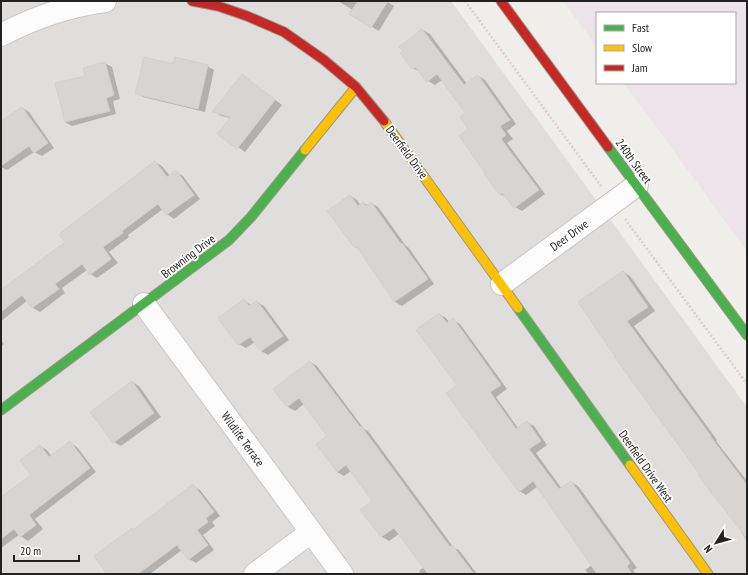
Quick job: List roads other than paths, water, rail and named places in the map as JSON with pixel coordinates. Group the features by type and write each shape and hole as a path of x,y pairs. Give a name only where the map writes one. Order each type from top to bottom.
{"street":[{"path":"1,35 54,13 84,4 105,1"},
{"name":"Deerfield Drive","path":"192,1 218,6 247,16 284,32 324,60 356,87 383,119 564,372"},
{"name":"240th Street","path":"501,1 747,335"},
{"name":"Browning Drive","path":"1,410 229,240 251,217 356,87"},
{"name":"Deer Drive","path":"502,284 637,185"},
{"name":"Wildlife Terrace","path":"144,304 342,574"},
{"name":"Deerfield Drive West","path":"564,372 708,574"},
{"path":"255,574 311,532"}]}
